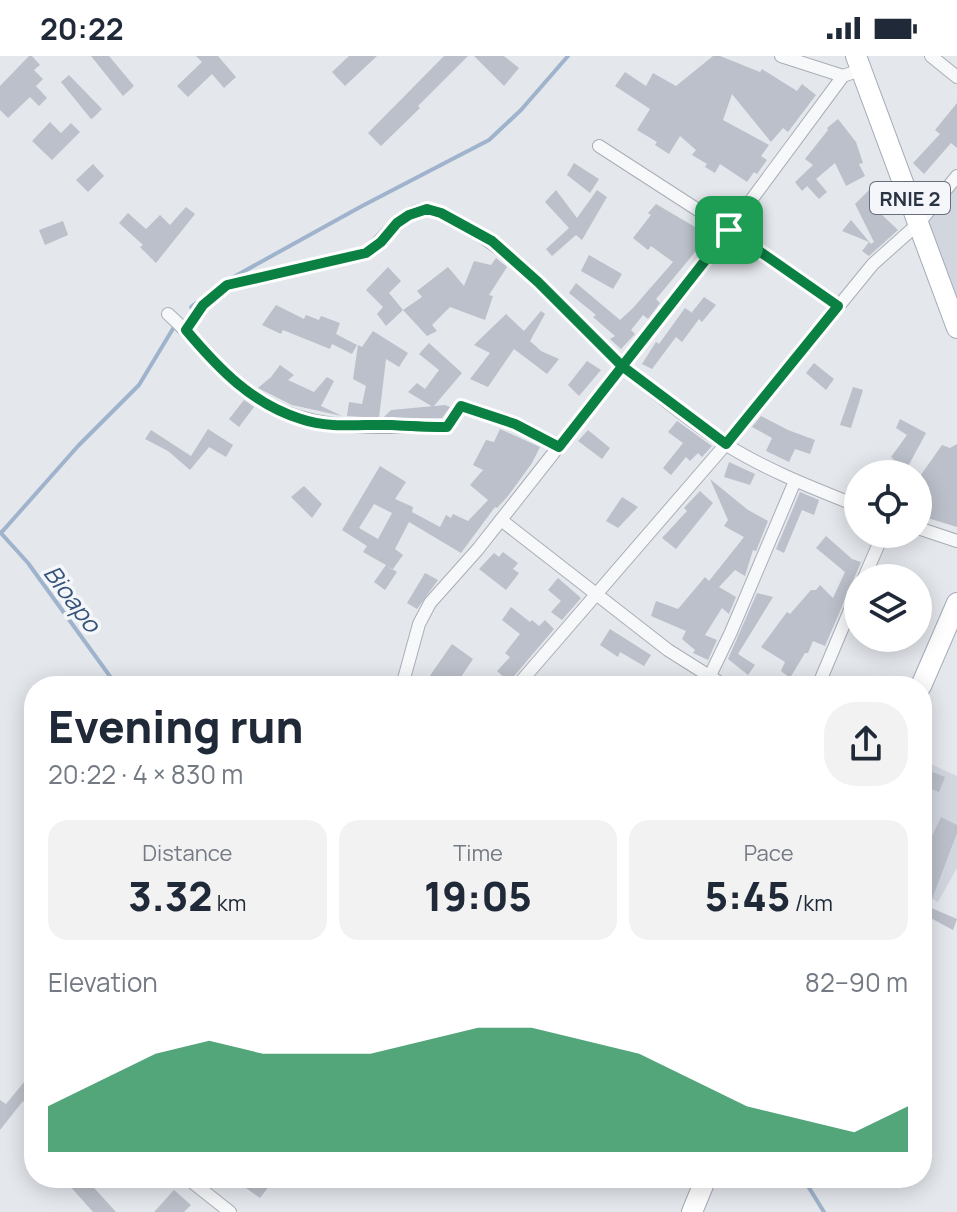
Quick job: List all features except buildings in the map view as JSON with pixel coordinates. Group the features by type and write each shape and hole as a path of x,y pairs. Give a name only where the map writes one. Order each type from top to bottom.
{"main road":[{"name":"RNIE 2","path":"858,64 957,328"},
{"path":"925,676 957,603"},
{"path":"692,1212 701,1188"}],"street":[{"path":"781,56 858,64"},
{"path":"931,56 957,77"},
{"path":"405,676 419,624 430,603 559,447 858,64"},
{"path":"599,146 729,230 838,306"},
{"path":"525,676 726,444 873,264 919,223 957,176"},
{"path":"186,330 203,305 227,285 366,253 381,242 397,223 427,209 441,213 492,241 622,366 726,444 795,481 844,500"},
{"path":"168,314 244,390 302,420 324,424 447,427 461,406 515,424 559,447"},
{"path":"711,676 795,481"},
{"path":"501,520 700,676"},
{"path":"932,533 957,541"},
{"path":"822,676 844,624"},
{"path":"200,1188 230,1212"},
{"path":"700,1212 703,1188"}],"shaded area":[{"path":"957,186 957,301 927,223"},
{"path":"932,765 957,776 957,868 938,902 932,899"}],"waterway":[{"path":"230,279 489,140 521,110 568,56"},
{"path":"191,307 200,300"},
{"path":"1,533 78,446 139,385 174,327"},
{"name":"Bioapo","path":"0,532 28,563 110,676"},
{"name":"Bioapo","path":"809,1188 824,1212"}],"route":[{"path":"729,230 622,366 559,447 515,424 461,406 447,427 324,424 302,420 281,412 244,390 213,362 186,330 203,305 227,285 366,253 381,242 397,223 427,209 441,213 492,241 622,366 726,444 838,306 729,230"}]}
